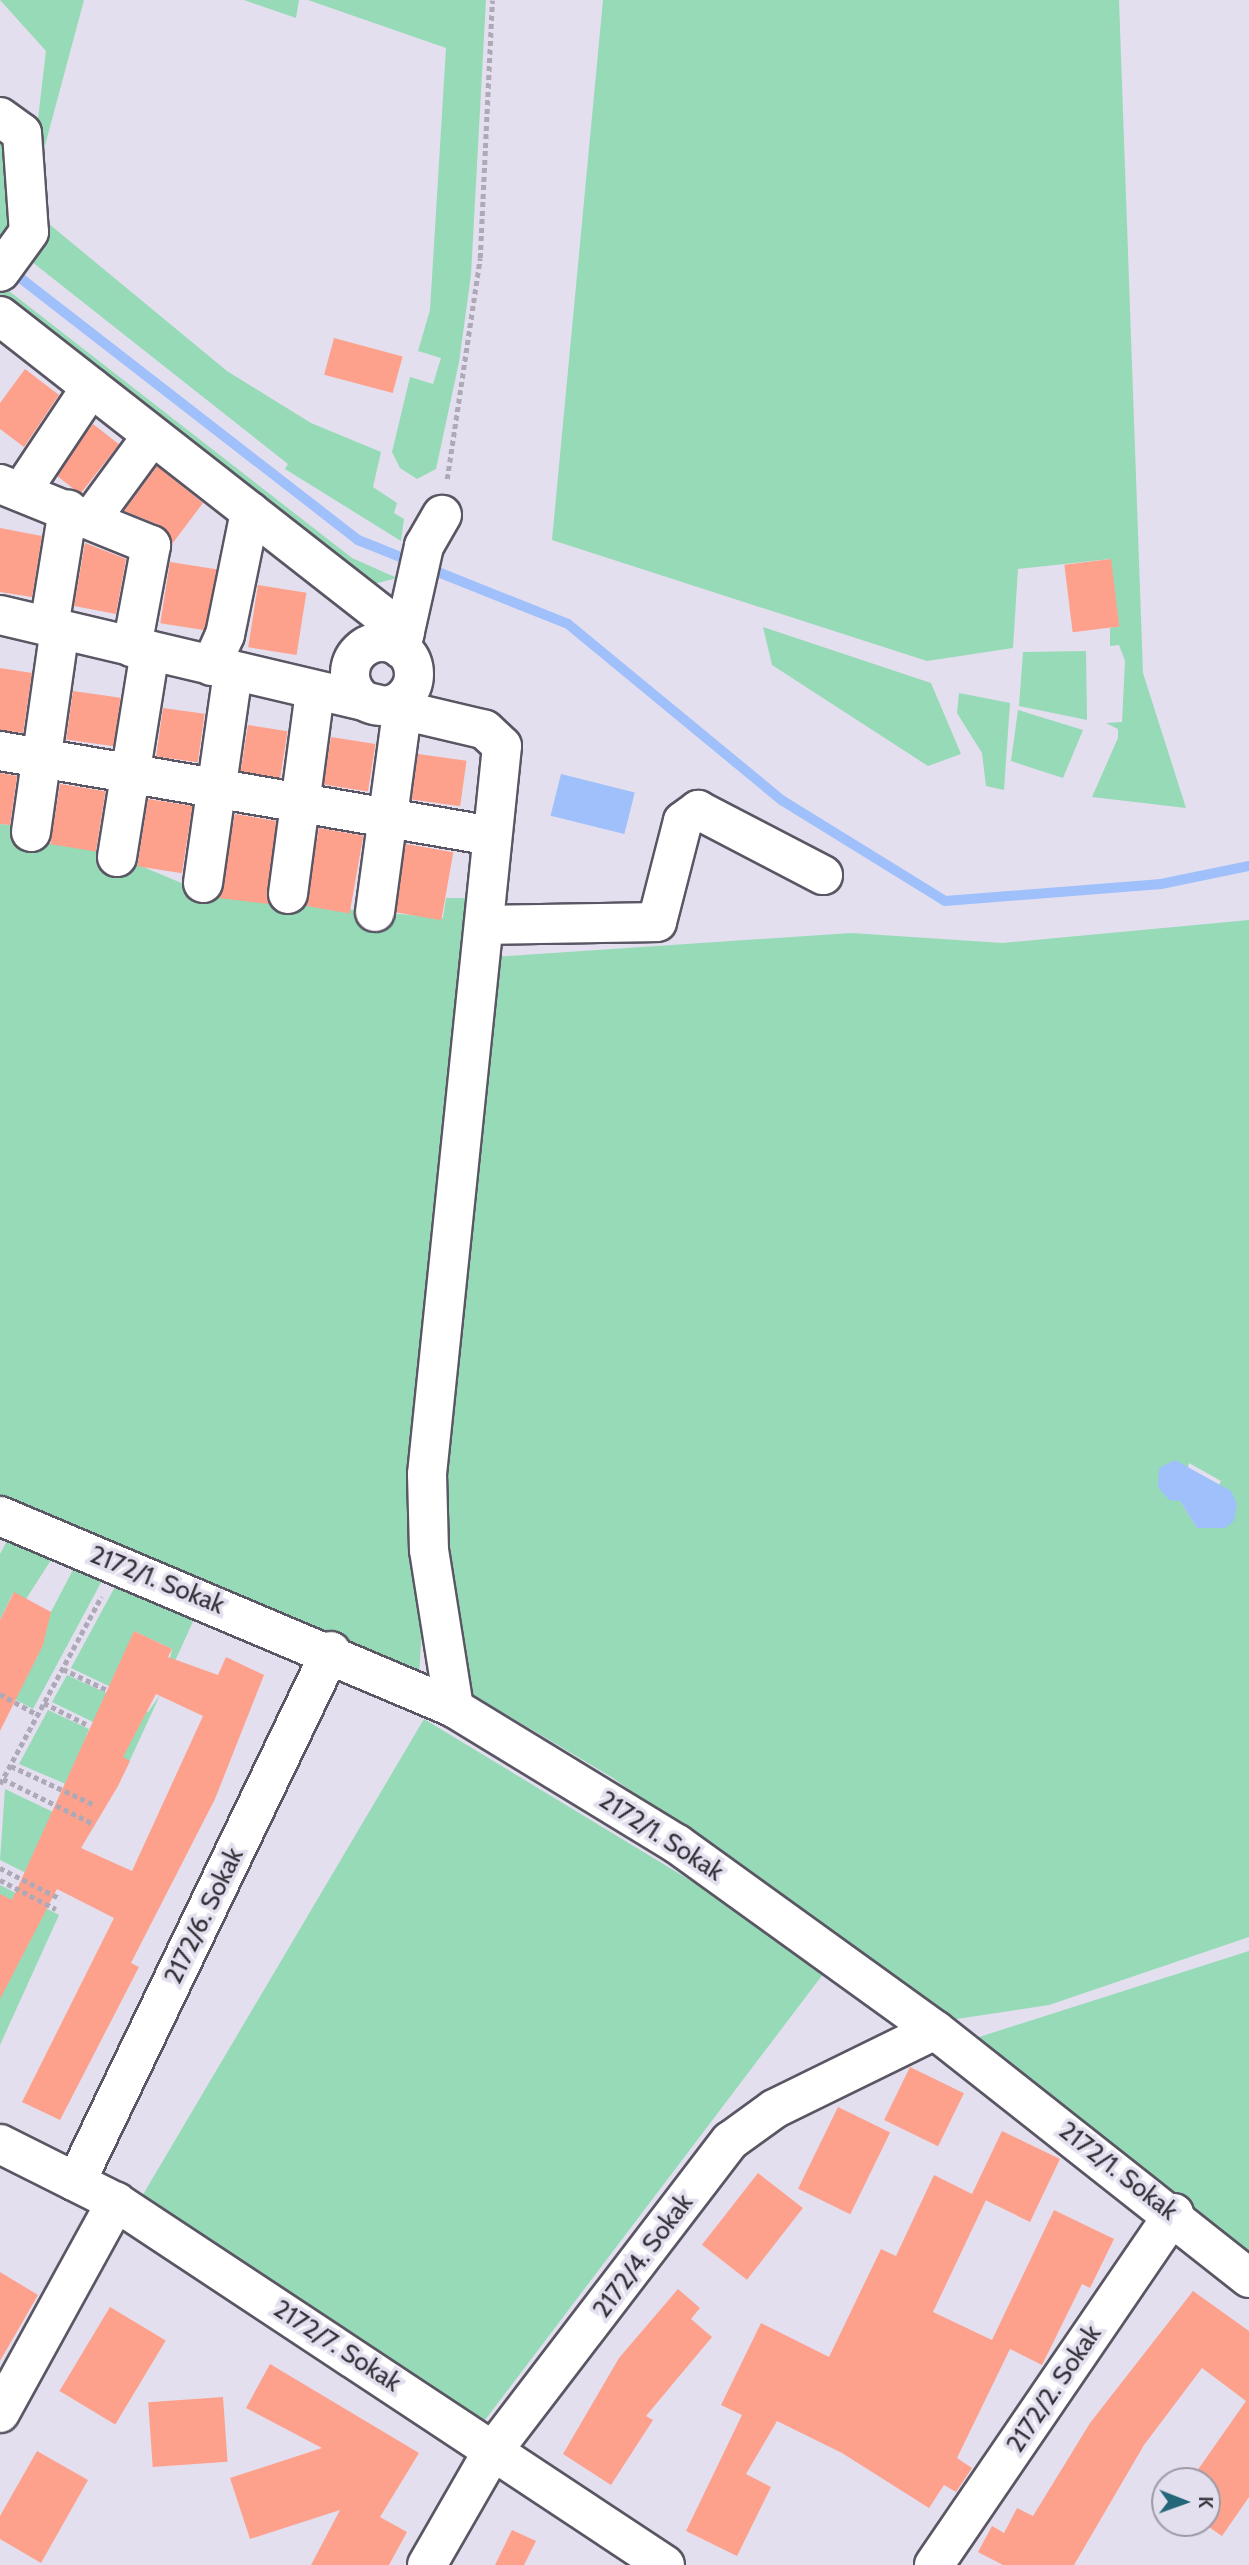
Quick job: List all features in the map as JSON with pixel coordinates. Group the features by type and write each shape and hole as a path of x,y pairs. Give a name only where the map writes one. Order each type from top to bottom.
{"street":[{"path":"0,117 22,132 29,233 0,272"},
{"path":"0,316 250,512 403,641"},
{"path":"91,387 11,488 80,515 152,549 130,778 117,857"},
{"path":"31,832 42,762 54,628 80,515 152,436"},
{"path":"204,883 216,792 225,635 250,512"},
{"path":"403,641 415,587 433,530"},
{"path":"0,615 485,730 498,739 502,753 491,836 427,1474 429,1550 454,1708"},
{"path":"388,708 351,684 352,662 377,642 403,641"},
{"path":"288,894 315,691"},
{"path":"375,912 388,820 388,708"},
{"path":"0,751 42,762 130,778 491,836"},
{"path":"484,925 657,922 683,821 698,810 822,875"},
{"name":"2172/1. Sokak","path":"0,1517 331,1651 454,1708 677,1844 935,2030 1174,2213 1249,2278"},
{"name":"2172/6. Sokak","path":"76,2182 331,1651"},
{"name":"2172/4. Sokak","path":"427,2565 492,2452 730,2141 775,2109 935,2030"},
{"name":"2172/7. Sokak","path":"0,2144 116,2202 665,2565"},
{"path":"0,2413 116,2202"},
{"name":"2172/2. Sokak","path":"934,2565 1174,2213"}],"path":[{"path":"433,530 480,258 492,0"},
{"path":"94,1824 1,1782 119,1565"},
{"path":"63,1669 107,1690"},
{"path":"0,1694 38,1715"},
{"path":"44,1703 86,1724"},
{"path":"10,1766 95,1805"},
{"path":"0,1868 61,1899"},
{"path":"0,1880 56,1909"}],"green space":[{"path":"0,0 84,0 43,153 43,219 227,371 311,423 381,452 373,487 397,503 394,513 404,519 401,541 285,469 288,464 22,254 46,51"},
{"path":"244,0 299,0 296,18"},
{"path":"308,0 486,0 471,275 459,362 436,469 417,479 400,468 392,452 410,377 433,384 441,358 418,351 430,310 446,48"},
{"path":"603,0 1119,0 1143,673 1186,808 1092,797 1118,738 1118,729 1106,723 1122,722 1125,661 1119,645 1110,646 1110,628 1119,626 1110,559 1018,569 1013,648 927,661 552,540"},
{"path":"0,137 16,145 11,247 0,238"},
{"path":"0,284 352,558 397,578 366,586 0,303"},
{"path":"763,627 931,683 961,754 928,766 772,665"},
{"path":"1086,651 1087,720 1019,706 1023,652"},
{"path":"959,693 1010,703 1004,790 986,786 982,753 957,713"},
{"path":"1018,710 1083,730 1063,778 1011,761"},
{"path":"0,824 25,827 46,843 105,851 215,897 443,918 446,898 469,898 419,1675 0,1505"},
{"path":"1249,920 1249,1937 1049,2005 950,2020 613,1778 460,1687 441,1416 493,957 851,933 1003,943","holes":["1189,1463 1221,1481 1197,1528 1180,1501"]},
{"path":"8,1539 53,1557 26,1599 13,1593 0,1620 0,1554"},
{"path":"75,1566 104,1577 33,1709 0,1691 0,1661 37,1658 42,1629"},
{"path":"117,1583 196,1615 165,1683 172,1649 134,1631 113,1688 71,1668"},
{"path":"67,1675 148,1712 160,1695 124,1773 123,1757 93,1722 52,1702"},
{"path":"48,1710 89,1729 68,1785 19,1764"},
{"path":"424,1719 830,1965 485,2420 138,2203"},
{"path":"5,1789 53,1812 26,1873 0,1860"},
{"path":"0,1885 59,1915 0,2045 0,1932 28,1945 39,1914 0,1899"},
{"path":"1249,1951 1249,2257 976,2038"}],"water":[{"path":"561,774 635,792 624,834 551,816"},
{"path":"1175,1460 1231,1491 1237,1504 1234,1521 1225,1528 1197,1528 1180,1501 1169,1500 1158,1487 1159,1468"}],"building":[{"path":"334,338 403,356 393,393 324,375"},
{"path":"25,369 59,395 24,447 0,429 0,403"},
{"path":"93,424 119,444 80,494 54,474"},
{"path":"157,466 203,503 172,544 160,525 124,511"},
{"path":"0,528 42,536 32,597 0,592"},
{"path":"85,543 126,559 116,614 74,606"},
{"path":"1111,559 1119,626 1073,632 1064,565"},
{"path":"170,562 216,569 207,631 160,623"},
{"path":"258,585 306,593 297,655 248,647"},
{"path":"0,668 32,673 23,733 0,730"},
{"path":"73,691 121,698 114,746 66,740"},
{"path":"163,708 205,714 198,762 156,757"},
{"path":"248,725 288,731 280,778 241,771"},
{"path":"331,737 375,744 368,791 323,784"},
{"path":"418,754 467,761 460,806 412,800"},
{"path":"0,773 17,776 10,825 0,824"},
{"path":"60,784 105,791 96,851 50,844"},
{"path":"148,799 192,806 182,873 137,866"},
{"path":"235,814 276,821 269,904 219,898"},
{"path":"319,828 363,836 350,914 305,906"},
{"path":"406,844 453,852 441,920 394,912"},
{"path":"14,1592 51,1612 43,1645 0,1731 0,1620"},
{"path":"134,1631 172,1649 168,1657 218,1675 226,1657 264,1675 215,1799 131,1963 139,1967 60,2120 22,2102 114,1918 57,1889 0,1999 0,1894 12,1900","holes":["156,1694 203,1716 132,1871 81,1848 118,1786 130,1761 123,1757"]},
{"path":"910,2067 964,2093 938,2146 884,2120"},
{"path":"838,2107 890,2132 850,2214 798,2189"},
{"path":"1002,2131 1060,2159 1030,2222 986,2200 933,2312 992,2340 1054,2210 1114,2239 1090,2288 1082,2284 1042,2365 1010,2349 957,2458 972,2468 956,2492 944,2485 929,2508 842,2453 777,2421 746,2474 771,2487 737,2556 686,2531 742,2415 721,2405 761,2323 829,2357 881,2249 896,2256 934,2175 972,2194"},
{"path":"758,2173 803,2208 747,2280 702,2245"},
{"path":"0,2272 38,2295 0,2361"},
{"path":"678,2289 700,2308 691,2319 712,2337 646,2416 653,2420 611,2485 563,2454 619,2358"},
{"path":"1193,2291 1249,2331 1249,2497 1222,2536 1221,2467 1200,2467 1246,2401 1202,2368 1144,2445 1074,2565 1003,2565 978,2552 992,2526 1004,2533 1017,2508 1033,2516 1090,2423"},
{"path":"110,2307 166,2340 115,2424 60,2391"},
{"path":"270,2364 419,2453 380,2517 407,2532 389,2565 311,2565 340,2510 250,2539 230,2478 322,2448 246,2408"},
{"path":"223,2397 228,2462 153,2467 148,2402"},
{"path":"37,2451 88,2480 41,2563 0,2539 0,2516"},
{"path":"512,2530 536,2541 524,2565 495,2565"}],"waterway":[{"path":"10,270 358,540 568,624 783,801 945,901 1161,884 1249,866"}]}
